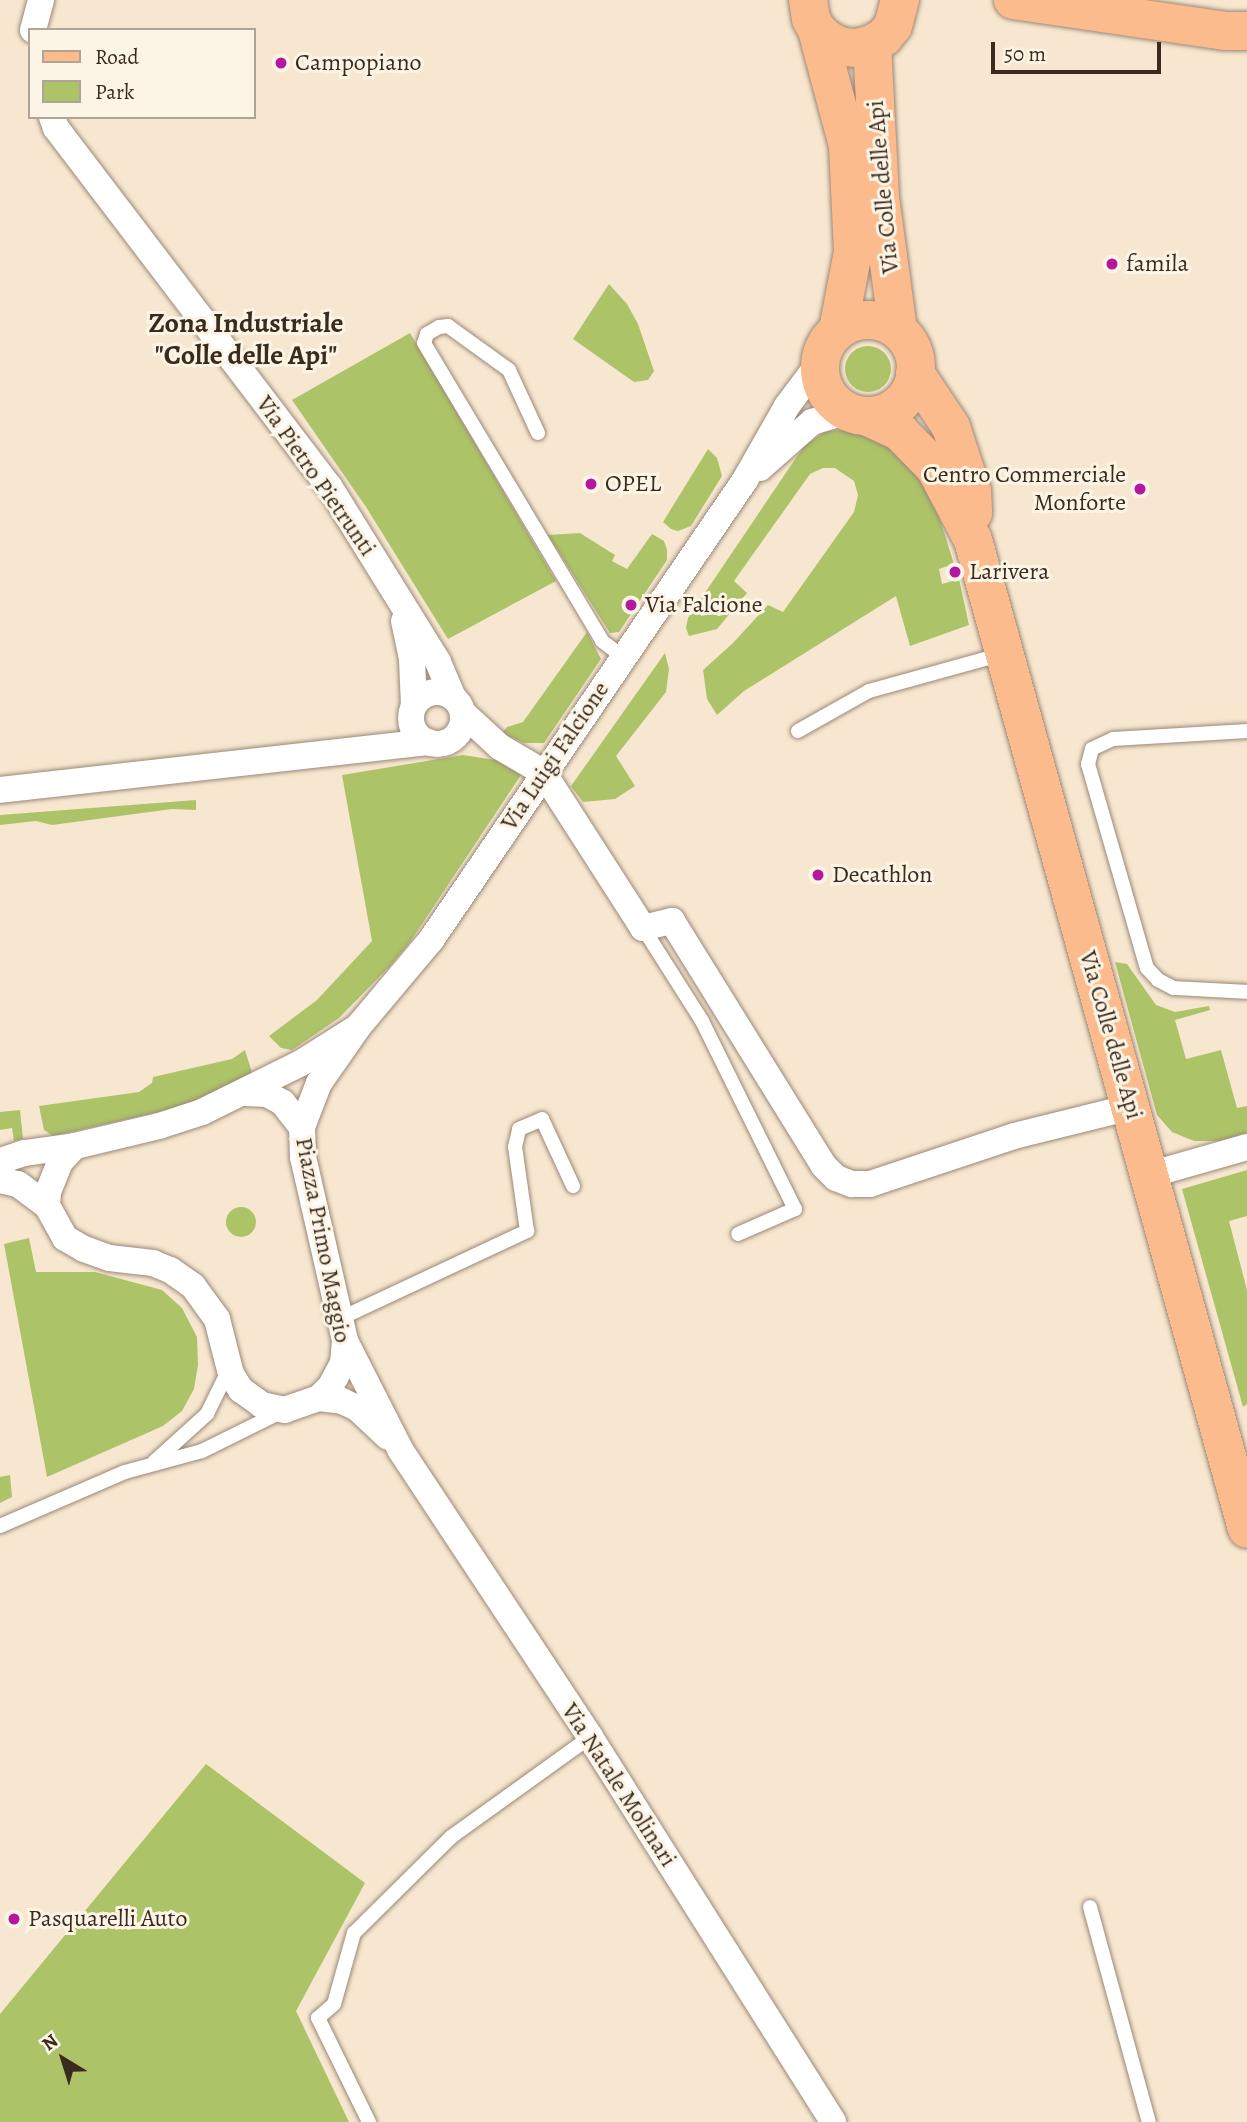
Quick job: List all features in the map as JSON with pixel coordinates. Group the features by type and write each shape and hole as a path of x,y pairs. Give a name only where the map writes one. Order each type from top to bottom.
{"main road":[{"path":"1013,0 1225,31 1247,31"},
{"path":"813,15 828,40 842,47 857,48 872,44 893,26 910,5"},
{"name":"Via Colle delle Api","path":"813,15 848,146 853,252 829,346"},
{"name":"Via Colle delle Api","path":"872,44 880,197 898,330"},
{"path":"869,320 898,330 912,350 915,373 910,390 899,404 884,413 857,413 835,403 826,391 829,346 848,324 869,320"},
{"name":"Via Colle delle Api","path":"915,373 950,427 972,491 973,540"},
{"name":"Via Colle delle Api","path":"857,413 900,432 935,468 973,540 1247,1529"}],"street":[{"path":"34,28 41,0"},
{"name":"Via Pietro Pietrunti","path":"53,119 56,128 329,486 438,662 458,705 500,747 543,772"},
{"name":"Via Luigi Falcione","path":"302,1127 318,1083 358,1027 430,940 745,480 787,405 829,346"},
{"name":"Via Luigi Falcione","path":"745,480 812,422 857,413"},
{"name":"Via Pietro Pietrunti","path":"400,603 412,660 412,709"},
{"path":"367,747 412,709 420,698 436,691 458,705 460,730 437,742 414,731 412,709"},
{"name":"Via Pietro Pietrunti","path":"0,790 367,747 404,747 437,742 500,747"},
{"path":"543,772 643,928 672,921 823,1165 836,1178 852,1184 870,1184 1014,1136 1131,1107"},
{"name":"Via Luigi Falcione","path":"246,1093 358,1027"},
{"path":"0,1161 25,1153 75,1146 159,1126 246,1093"},
{"name":"Piazza Primo Maggio","path":"246,1093 267,1094 283,1103 302,1127 303,1157 342,1330 343,1363 331,1386 319,1398"},
{"path":"47,1206 53,1178 60,1162 75,1146"},
{"path":"1150,1175 1247,1147"},
{"path":"0,1180 18,1184 47,1206 58,1229 84,1249 109,1258 153,1263 193,1286 216,1319 229,1369 250,1399 285,1410 319,1398"},
{"name":"Via Natale Molinari","path":"342,1330 401,1451 590,1737 833,2122"},
{"name":"Via Natale Molinari","path":"319,1398 342,1401 357,1408 401,1451"}],"lane":[{"path":"538,433 509,370 449,326 439,327 427,334 425,343 602,641 623,657"},
{"path":"798,731 869,691 1005,654"},
{"path":"1247,731 1113,739 1092,749 1088,764 1147,968 1158,980 1174,988 1247,992"},
{"path":"643,928 702,1021 795,1209 738,1234"},
{"path":"342,1330 527,1231 515,1147 519,1129 542,1119 573,1186"},
{"path":"153,1463 207,1414 229,1369"},
{"path":"0,1526 153,1463 202,1451 285,1410"},
{"path":"369,2122 318,2018 334,2004 354,1933 451,1837 590,1737"},
{"path":"1090,1907 1149,2122"}],"green space":[{"path":"609,284 627,304 638,324 654,371 648,380 634,382 573,339"},
{"path":"410,333 556,581 448,639 366,507 292,400"},
{"path":"868,346 884,353 891,369 884,385 868,392 852,385 845,369 852,353"},
{"path":"867,428 890,440 932,494 954,564 939,569 942,584 959,579 969,625 910,646 896,596 744,691 717,715 707,699 703,670 733,643 768,605 783,612 854,512 858,495 854,481 835,468 823,468 810,474 734,581 747,593 717,629 689,636 686,628 688,618 804,446 826,431"},
{"path":"708,449 717,458 722,476 691,526 678,531 671,529 663,522"},
{"path":"580,533 615,555 612,561 627,569 652,534 664,541 667,560 619,632 610,633 548,535"},
{"path":"587,632 601,659 544,743 524,743 502,733 507,727 523,722"},
{"path":"665,653 669,669 666,692 616,756 635,786 615,799 583,802 571,786"},
{"path":"463,755 495,760 521,775 410,942 390,966 339,1018 292,1050 281,1048 269,1036 317,1000 372,941 342,775"},
{"path":"196,800 196,810 172,809 52,825 36,821 0,825 0,815"},
{"path":"1115,962 1127,964 1156,1005 1175,1012 1209,1006 1210,1010 1175,1020 1186,1059 1221,1050 1237,1108 1247,1106 1247,1133 1220,1141 1194,1141 1172,1132 1157,1115"},
{"path":"245,1050 253,1076 199,1103 53,1136 44,1130 39,1106 139,1092 152,1083 153,1077 232,1059"},
{"path":"20,1110 23,1139 14,1141 12,1128 0,1130 0,1112"},
{"path":"1247,1170 1247,1216 1229,1221 1247,1290 1247,1404 1243,1407 1182,1189"},
{"path":"241,1207 252,1211 256,1222 252,1233 241,1237 230,1233 226,1222 230,1211"},
{"path":"29,1238 36,1272 95,1272 162,1290 182,1308 197,1337 198,1365 194,1389 182,1411 163,1426 47,1477 4,1244"},
{"path":"10,1475 12,1497 0,1503 0,1477"},
{"path":"206,1764 365,1883 296,2011 349,2122 0,2122 0,2014"}],"place":[{"name":"Campopiano","path":"281,63"},
{"name":"famila","path":"1112,264"},
{"name":"OPEL","path":"591,484"},
{"name":"Centro Commerciale Monforte","path":"1140,489"},
{"name":"Larivera","path":"955,572"},
{"name":"Via Falcione","path":"631,605"},
{"name":"Decathlon","path":"818,875"},
{"name":"Pasquarelli Auto","path":"14,1919"}],"district":[{"name":"Zona Industriale \"Colle delle Api\"","path":"246,339"}]}
